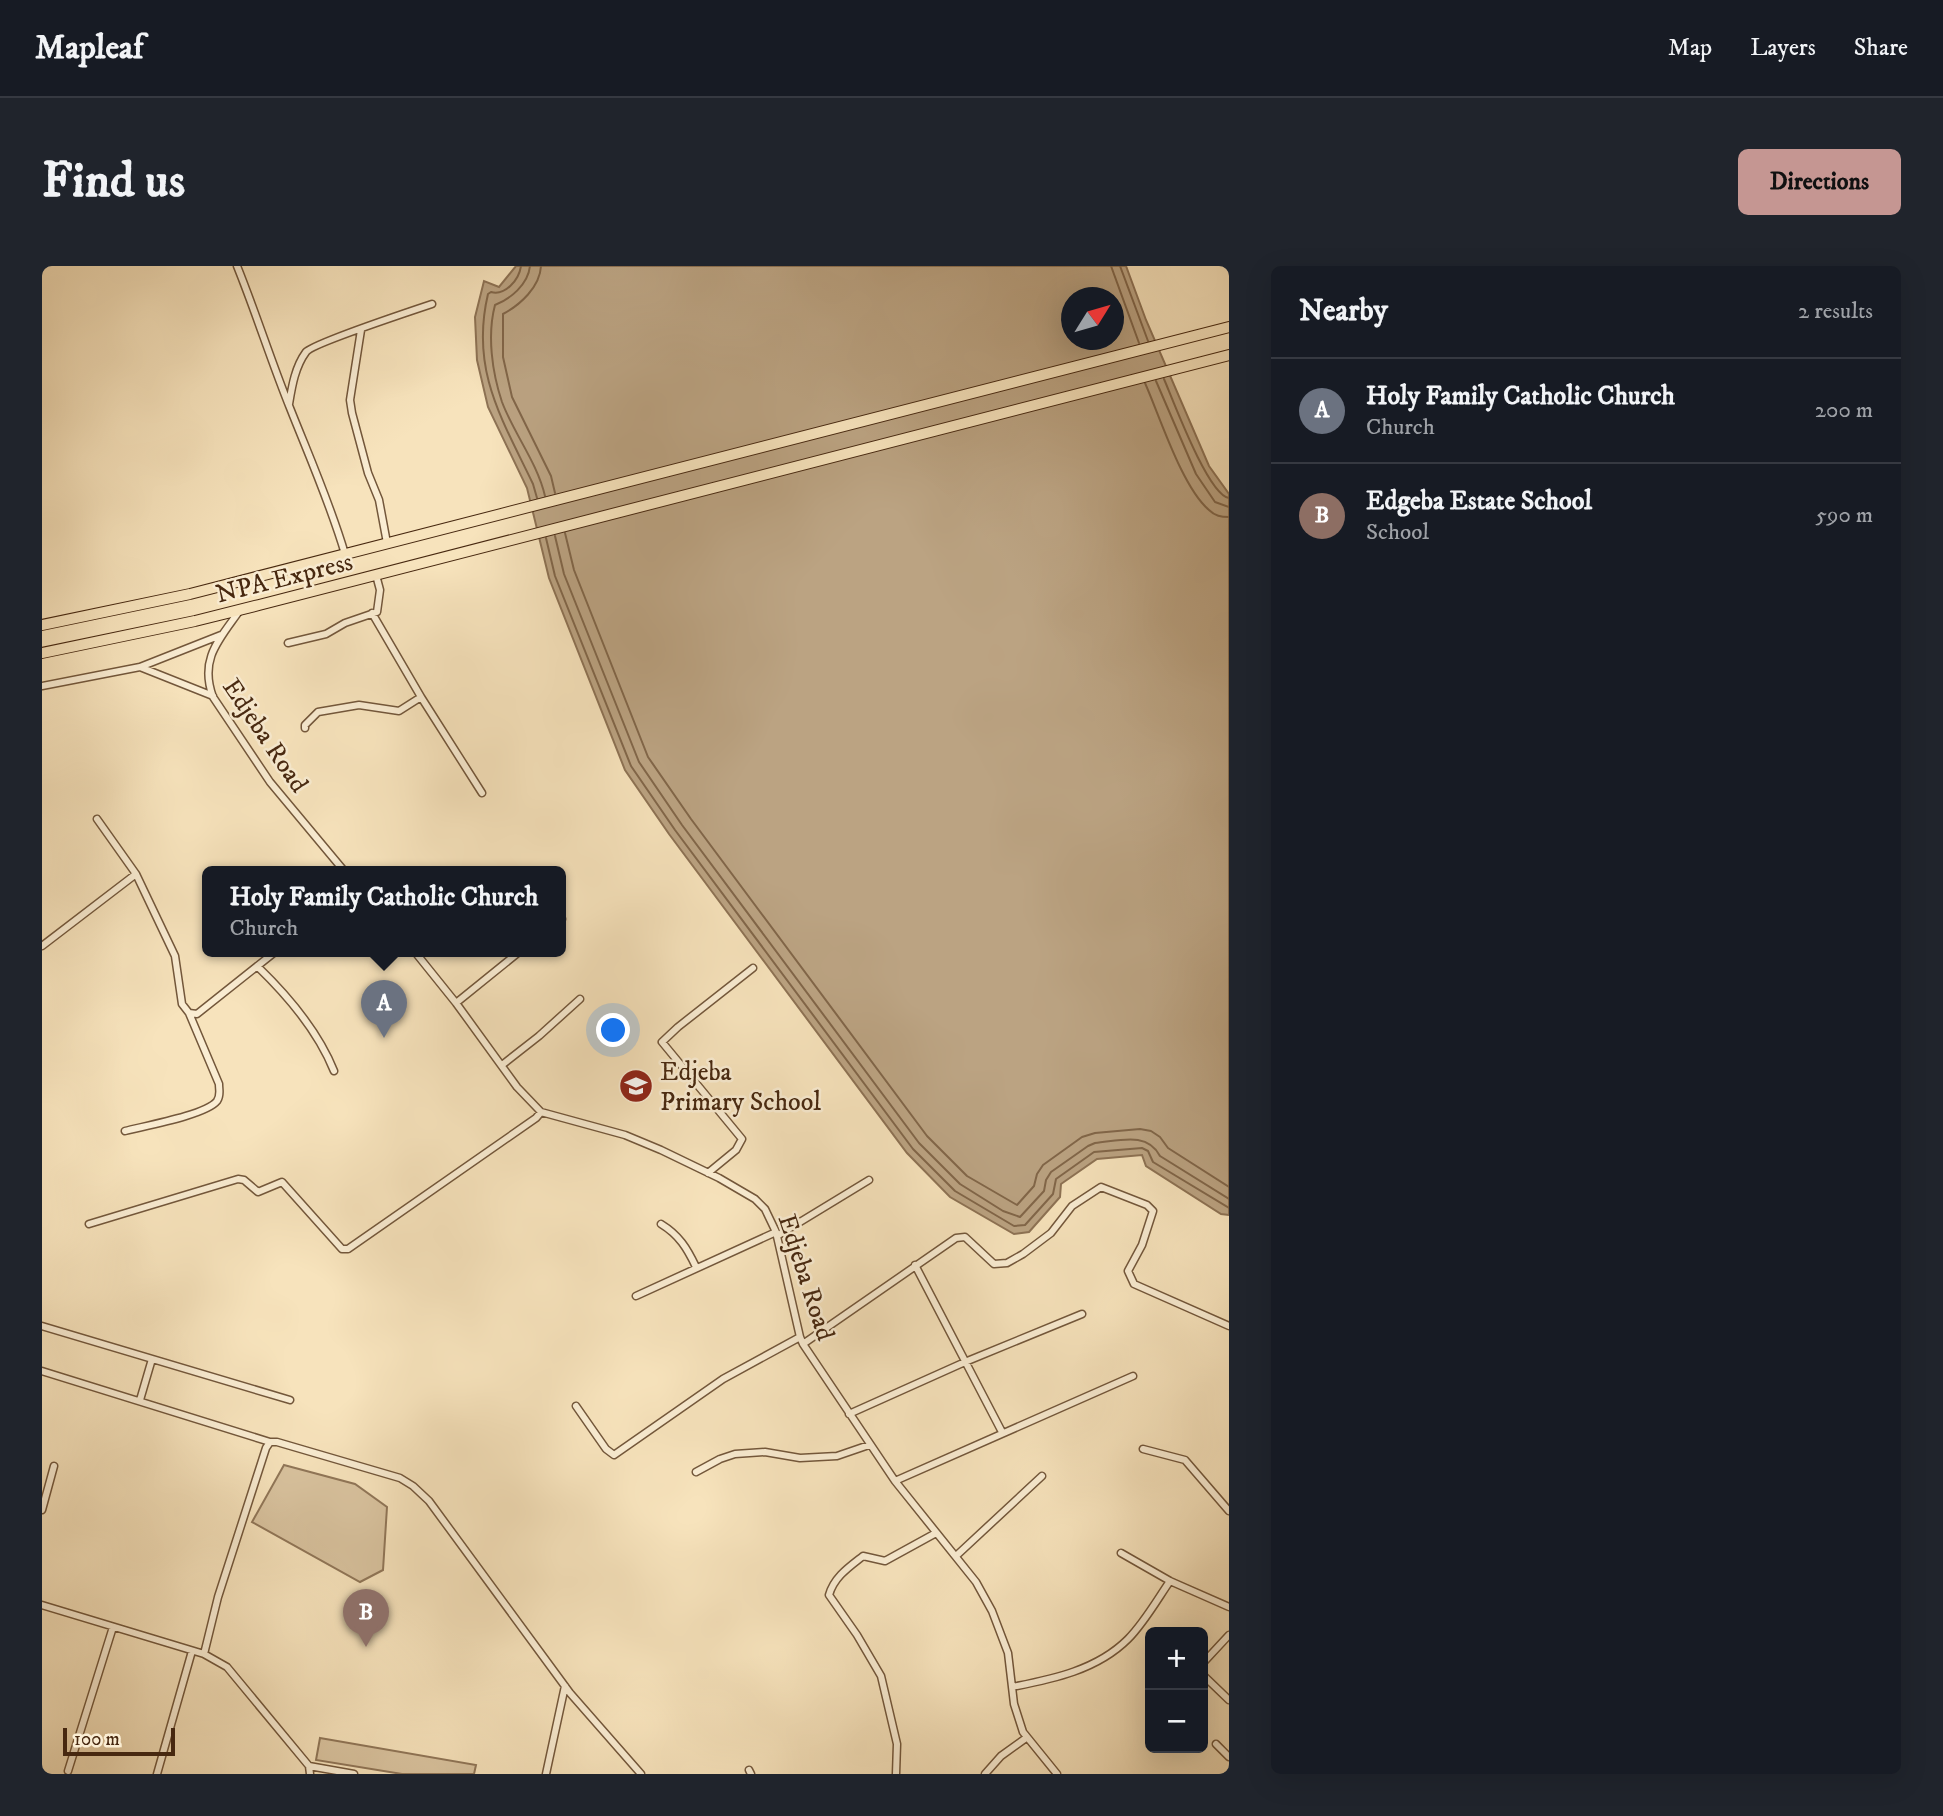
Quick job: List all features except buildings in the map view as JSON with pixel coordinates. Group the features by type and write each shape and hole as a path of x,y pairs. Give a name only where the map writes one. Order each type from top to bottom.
{"main road":[{"name":"NPA Express","path":"42,625 150,603 1229,327"},
{"name":"NPA Express","path":"42,653 240,610 1229,355"}],"street":[{"path":"237,266 288,405 332,511 345,554"},
{"path":"288,405 295,374 307,350 321,342 432,304"},
{"path":"361,330 351,400 368,473 379,500 387,543"},
{"path":"288,643 326,634 345,623 377,612 380,590 376,575"},
{"name":"Edjeba Road","path":"240,610 223,634 208,663 207,681 213,696 270,782 340,866"},
{"path":"372,613 482,793"},
{"path":"42,686 140,667 223,634"},
{"path":"140,667 213,696"},
{"path":"305,728 320,712 359,705 399,711 421,697"},
{"path":"97,819 136,874 176,956 182,1004 190,1013 219,1084 220,1096 215,1104 187,1115 125,1131"},
{"path":"42,946 136,874"},
{"path":"190,1013 197,1014 269,957"},
{"name":"Edjeba Road","path":"419,957 517,1087 541,1111 625,1136 708,1173 755,1199 765,1209 776,1234 803,1344 895,1481 976,1582 992,1611 1008,1653 1017,1718 1026,1738 1057,1774"},
{"path":"456,1003 513,957"},
{"path":"258,967 313,1029 334,1072"},
{"path":"708,1173 736,1150 742,1139 662,1042 753,968"},
{"path":"502,1065 539,1037 580,999"},
{"path":"89,1224 237,1179 244,1180 258,1192 282,1182 342,1249 348,1249 461,1172 536,1118 541,1111"},
{"path":"635,1296 776,1234 869,1180"},
{"path":"803,1344 961,1236 994,1264 1007,1263 1051,1233 1072,1206 1101,1187 1147,1205 1153,1211 1142,1245 1128,1271 1134,1284 1229,1326"},
{"path":"661,1223 676,1233 684,1243 696,1267"},
{"path":"915,1265 1002,1432"},
{"path":"849,1414 1082,1314"},
{"path":"42,1326 290,1400"},
{"path":"576,1406 606,1449 614,1455 723,1379 800,1336"},
{"path":"140,1400 152,1359"},
{"path":"42,1371 270,1442 277,1441 400,1478 413,1486 429,1502 565,1686 641,1774"},
{"path":"895,1481 1133,1376"},
{"path":"204,1654 218,1597 270,1442"},
{"path":"696,1472 735,1454 765,1452 800,1458 837,1456 869,1444"},
{"path":"1143,1449 1185,1460 1229,1511"},
{"path":"42,1510 54,1466"},
{"path":"956,1556 1042,1476"},
{"path":"895,1773 897,1744 881,1676 858,1635 829,1595 842,1573 863,1556 885,1561 936,1533"},
{"path":"1121,1553 1170,1581 1229,1607"},
{"path":"1012,1687 1058,1679 1080,1670 1111,1651 1127,1640 1170,1581"},
{"path":"42,1605 204,1654 227,1667 309,1770 354,1774"},
{"path":"68,1771 113,1627"},
{"path":"1208,1658 1229,1635"},
{"path":"157,1774 192,1651"},
{"path":"1208,1680 1229,1700"},
{"path":"546,1774 565,1686"},
{"path":"985,1774 1001,1756 1026,1738"},
{"path":"1216,1744 1229,1757"},
{"path":"630,1774 632,1763"}],"shaded area":[{"path":"284,1465 355,1484 387,1507 383,1570 360,1582 252,1522"},
{"path":"320,1738 476,1765 474,1774 402,1774 316,1760"}],"water":[{"path":"516,266 1126,266 1146,320 1209,466 1229,494 1229,1215 1221,1214 1146,1166 1142,1155 1097,1159 1061,1184 1060,1197 1029,1232 1014,1234 950,1197 907,1153 669,834 625,770 549,578 527,488 488,407 477,360 475,317 484,281 499,287"}],"place":[{"name":"Holy Family Catholic Church","path":"384,1038"},
{"name":"Edjeba Primary School","path":"636,1086"},
{"name":"Edgeba Estate School","path":"366,1647"}]}
